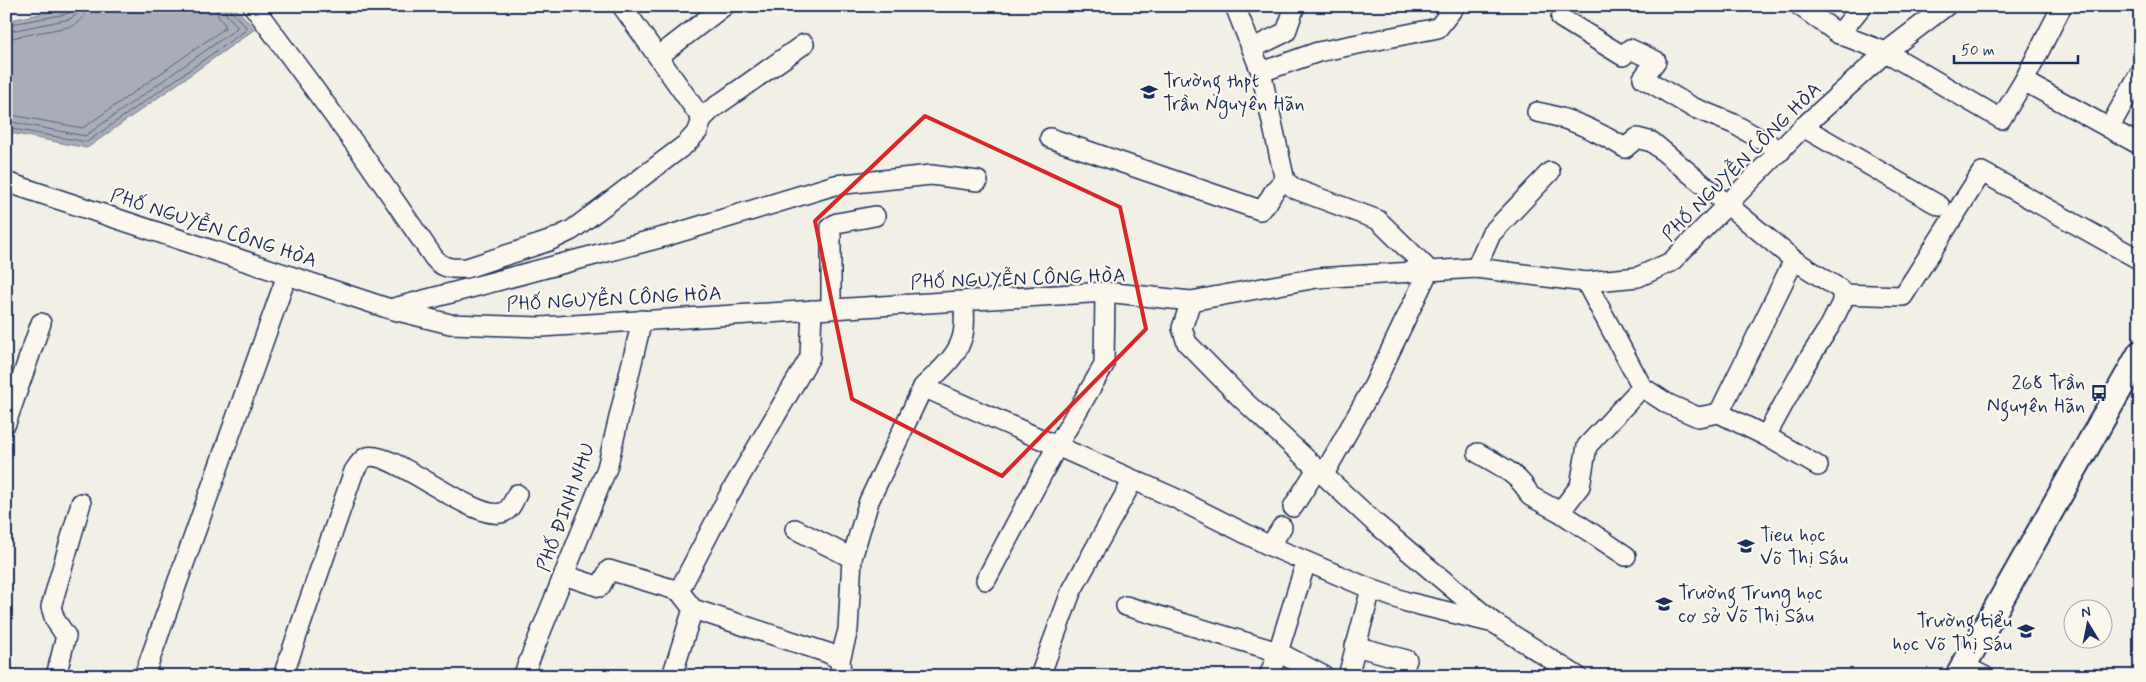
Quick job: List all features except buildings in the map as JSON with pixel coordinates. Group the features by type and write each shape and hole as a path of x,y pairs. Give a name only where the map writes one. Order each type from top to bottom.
{"main road":[{"path":"1969,672 2140,353"}],"street":[{"path":"253,6 363,155 434,258 444,266 455,269 467,268 549,241 572,230 686,144 698,131 702,119 712,109 804,44"},
{"path":"622,6 702,119"},
{"path":"659,56 724,6"},
{"path":"1235,6 1261,72 1285,181 1295,190 1378,220 1429,270 1373,387 1321,471 1293,507"},
{"path":"1253,48 1286,32 1295,6"},
{"path":"1261,72 1318,52 1438,28 1455,6"},
{"path":"1800,6 1839,34 1886,52 2001,119 2024,81 2062,6"},
{"path":"1839,34 1862,6"},
{"name":"PHỐ NGUYỄN CÔNG HÒA","path":"6,182 390,309 450,324 542,327 1105,292 1191,301 1317,278 1476,268 1586,282 1638,277 1671,262 1803,127 1886,52 1946,6"},
{"path":"1561,18 1623,56 1630,49 1656,61 1642,78 1692,107 1734,124 1780,151"},
{"path":"2109,128 2140,72"},
{"path":"2024,81 2140,145"},
{"path":"1537,112 1559,116 1592,129 1625,148 1637,138 1652,142 1794,260 1840,289 1842,302 1831,324 1805,365 1766,436"},
{"path":"1803,127 1940,206"},
{"path":"1050,138 1260,210 1266,206 1275,187 1285,181"},
{"path":"1476,268 1491,234 1550,172"},
{"path":"1842,294 1902,296 1982,172 2140,260"},
{"path":"390,309 667,236 835,185 931,175 978,181"},
{"path":"832,308 831,227 837,223 875,216"},
{"path":"1719,412 1794,260"},
{"path":"144,676 287,275"},
{"path":"1586,282 1642,387 1668,404 1698,417 1719,412 1818,466"},
{"path":"986,580 1057,446 1104,365 1105,292"},
{"path":"1191,301 1182,328 1187,343 1242,399 1374,522 1494,623 1556,670 1577,676"},
{"path":"840,668 848,630 852,558 869,501 923,387 951,359 958,348 964,329 964,302"},
{"path":"679,592 728,498 810,356 812,310"},
{"name":"PHỐ ĐINH NHU","path":"523,676 607,468 642,320"},
{"path":"6,423 41,323"},
{"path":"923,387 1177,499 1270,546 1371,589 1407,602 1494,623"},
{"path":"1560,512 1580,486 1587,446 1642,387"},
{"path":"1478,453 1512,474 1526,486 1530,496 1560,512 1626,556"},
{"path":"283,676 351,480 360,462 367,457 376,457 394,464 462,501 489,513 502,513 508,509 517,494"},
{"path":"1040,676 1071,592 1133,480"},
{"path":"56,676 66,636 55,620 51,607 81,504"},
{"path":"1270,546 1282,527"},
{"path":"795,529 852,558"},
{"path":"1268,676 1278,652 1306,562"},
{"path":"564,575 600,587 609,570 679,592 693,609 828,653 840,668"},
{"path":"1348,676 1371,589"},
{"path":"1126,606 1278,652 1324,676"},
{"path":"672,676 693,609"},
{"path":"1355,646 1407,660 1401,675 1403,676"}],"highlighted area":[{"path":"925,116 1120,207 1146,329 1002,476 852,399 815,221"}],"water":[{"path":"78,6 234,6 255,29 87,148 6,132 6,21"}],"place":[{"name":"Trường thpt Trần Nguyên Hãn","path":"1149,92"},
{"name":"268 Trần Nguyên Hãn","path":"2099,393"},
{"name":"Tieu học Võ Thị Sáu","path":"1746,546"},
{"name":"Trường Trung học cơ sở Võ Thị Sáu","path":"1664,604"},
{"name":"Trường tiểu học Võ Thị Sáu","path":"2026,631"}]}
